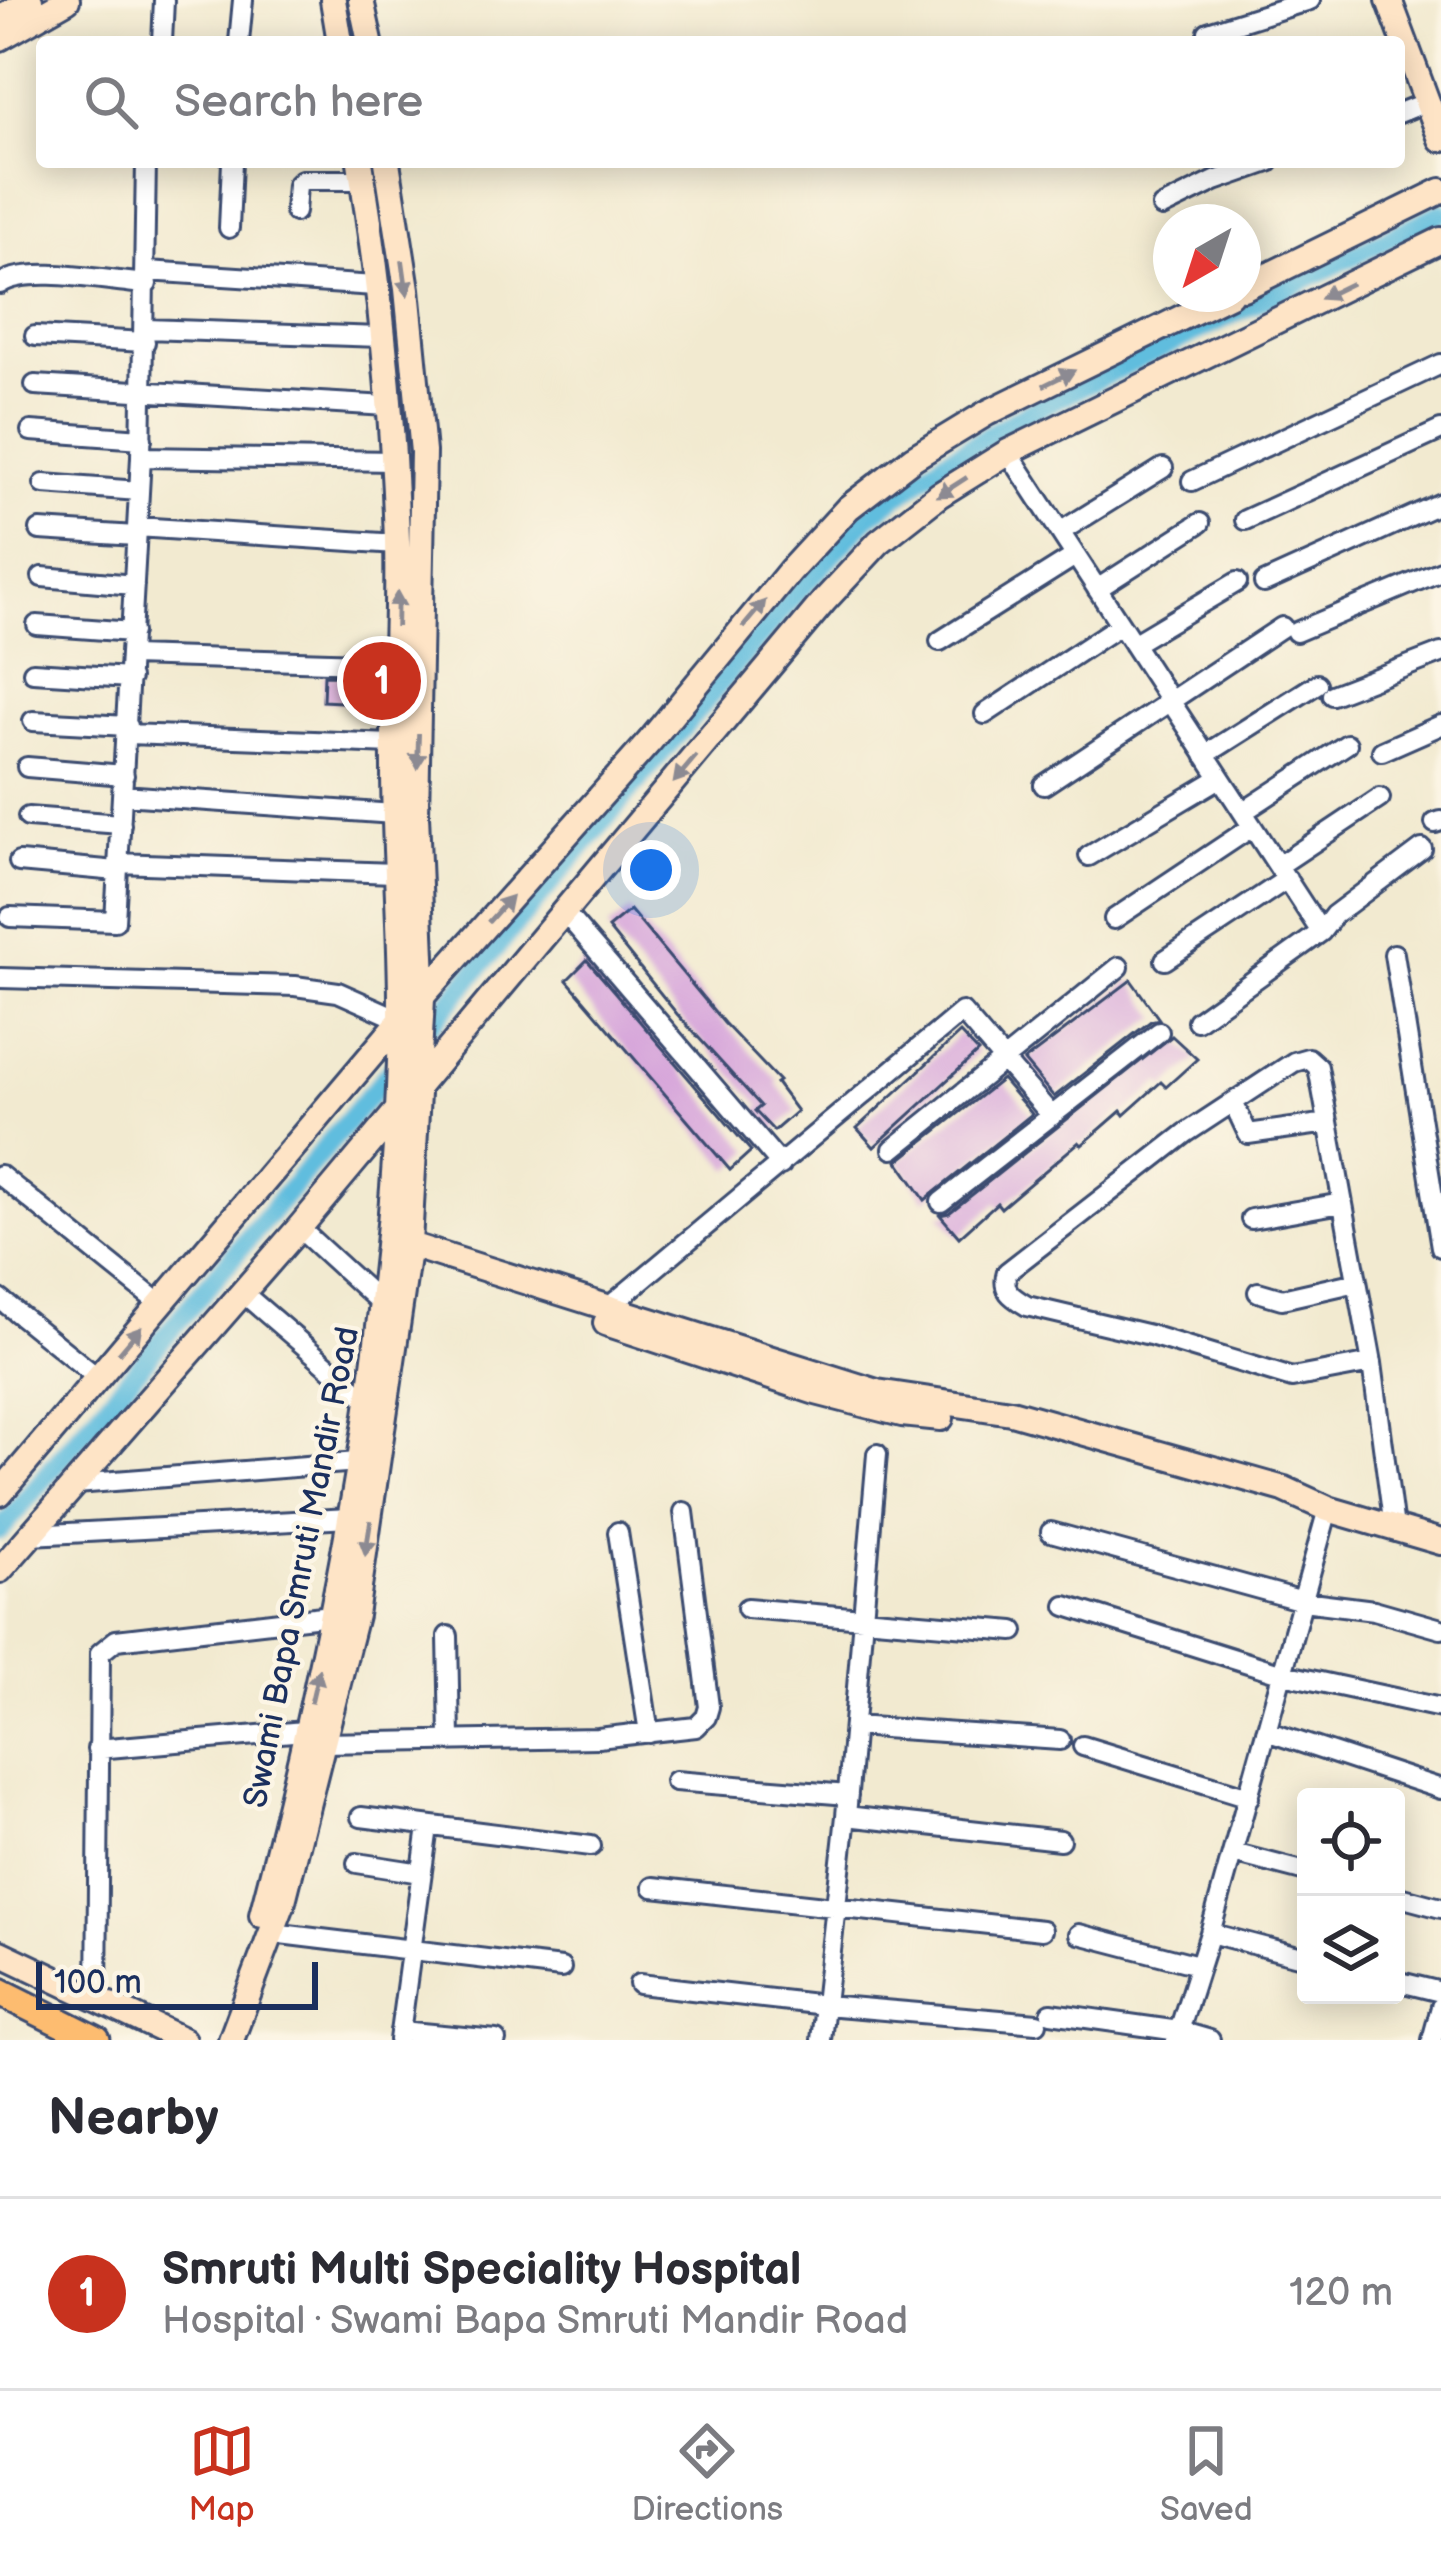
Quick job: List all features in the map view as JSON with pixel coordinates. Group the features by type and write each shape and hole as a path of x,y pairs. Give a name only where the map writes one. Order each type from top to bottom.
{"main road":[{"path":"0,1992 96,2040"}],"street":[{"path":"0,18 30,0"},
{"path":"0,38 67,0"},
{"path":"162,36 164,0"},
{"path":"240,36 243,0"},
{"path":"333,0 339,36"},
{"path":"361,0 369,36"},
{"path":"1208,32 1310,0"},
{"path":"1389,0 1400,36"},
{"path":"1405,49 1441,139"},
{"path":"1405,111 1429,101"},
{"path":"10,917 115,921 140,491 146,168"},
{"path":"229,228 232,168"},
{"path":"231,2040 296,1856 314,1737 365,1558 415,1088 422,997 416,815 423,452 407,289 388,168"},
{"path":"1168,204 1252,168"},
{"path":"295,212 297,185 302,180 361,171"},
{"name":"Swami Bapa Smruti Mandir Road","path":"213,2040 258,1930 314,1737 331,1615 371,1403 383,1305 398,1249 397,544 373,231 361,171"},
{"path":"1261,279 1441,191"},
{"path":"0,1570 299,1228 824,601 879,542 939,495 1008,452 1441,239"},
{"path":"0,284 8,278 37,275 375,286"},
{"path":"0,1493 401,1020 650,741 848,508 913,458 987,414 1194,312"},
{"path":"35,336 381,338"},
{"path":"1192,481 1441,364"},
{"path":"35,385 387,406"},
{"path":"987,414 1321,932"},
{"path":"1245,520 1441,430"},
{"path":"32,431 141,448 393,461"},
{"path":"1060,532 1163,468"},
{"path":"44,484 140,491"},
{"path":"1264,584 1441,503"},
{"path":"1097,589 1200,524"},
{"path":"40,530 397,544"},
{"path":"940,641 1075,556"},
{"path":"1044,785 1289,630 1441,571"},
{"path":"42,577 134,585"},
{"path":"1133,644 1237,582"},
{"path":"37,625 132,632"},
{"path":"985,713 1120,625"},
{"path":"1205,755 1324,689 1441,653"},
{"path":"131,656 395,664"},
{"path":"33,672 130,678"},
{"path":"33,721 394,744"},
{"path":"1382,751 1441,725"},
{"path":"1114,919 1347,744"},
{"path":"27,767 124,785 394,814"},
{"path":"1089,856 1220,778"},
{"path":"1165,960 1380,798"},
{"path":"28,817 121,824"},
{"path":"1197,1021 1321,932 1334,915 1422,849"},
{"path":"19,862 395,872"},
{"path":"566,913 781,1165"},
{"path":"1394,954 1441,1249"},
{"path":"893,1149 1119,967"},
{"path":"0,978 295,986 338,992 401,1020"},
{"path":"602,1313 962,1012 1052,1116"},
{"path":"941,1202 1160,1032"},
{"path":"1372,1363 1292,1378 1150,1335 1027,1306 1009,1295 1004,1282 1007,1272 1186,1133 1308,1058 1318,1067 1372,1363 1394,1528"},
{"path":"1233,1102 1248,1134 1328,1123"},
{"path":"0,1174 160,1304"},
{"path":"1251,1219 1342,1203"},
{"path":"299,1228 383,1305"},
{"path":"398,1249 877,1392 963,1411 1034,1419 1284,1489 1319,1505 1441,1543"},
{"path":"1258,1292 1282,1299 1357,1282"},
{"path":"243,1293 371,1403"},
{"path":"0,1299 98,1378"},
{"path":"821,2040 877,1454"},
{"path":"76,1484 358,1462"},
{"path":"1178,2036 1303,1601 1319,1505"},
{"path":"97,1749 314,1737 598,1738 695,1727 709,1707 684,1512"},
{"path":"32,1534 350,1518"},
{"path":"618,1532 649,1733"},
{"path":"1051,1532 1303,1601 1373,1610 1441,1630"},
{"path":"1066,1606 1282,1674 1441,1708"},
{"path":"746,1608 1014,1631"},
{"path":"97,1999 98,1664 105,1647 116,1640 331,1615"},
{"path":"448,1636 450,1739"},
{"path":"854,1726 1060,1740"},
{"path":"1265,1731 1441,1790"},
{"path":"1083,1746 1249,1797"},
{"path":"675,1781 848,1795"},
{"path":"845,1816 1060,1840"},
{"path":"362,1817 591,1846"},
{"path":"428,1827 400,2036 496,2040"},
{"path":"1233,1852 1297,1870"},
{"path":"357,1863 422,1873"},
{"path":"653,1887 1042,1930"},
{"path":"1405,1898 1441,1908"},
{"path":"272,1933 561,1968"},
{"path":"1079,1934 1198,1966"},
{"path":"1210,1934 1297,1956"},
{"path":"0,1952 183,2040"},
{"path":"1405,1983 1441,1992"},
{"path":"639,1984 825,2006 1044,2018 1210,2040"},
{"path":"1432,2040 1440,2016"}],"building":[{"path":"324,675 379,677 378,704 323,701"},
{"path":"630,910 779,1081 776,1083 797,1111 774,1131 755,1111 761,1106 677,1014 608,928"},
{"path":"587,960 751,1151 730,1170 567,980"},
{"path":"1131,980 1159,1019 1054,1097 1024,1061"},
{"path":"960,1033 978,1052 874,1147 857,1128"},
{"path":"1172,1036 1197,1059 1166,1087 1161,1082 1001,1208 997,1203 959,1237 940,1215 949,1213"},
{"path":"1002,1079 1032,1114 925,1200 898,1161"}],"waterway":[{"path":"0,1530 802,587 868,516 943,462 1029,412 1441,213"}],"place":[{"name":"Smruti Multi Speciality Hospital","path":"382,681"}]}
